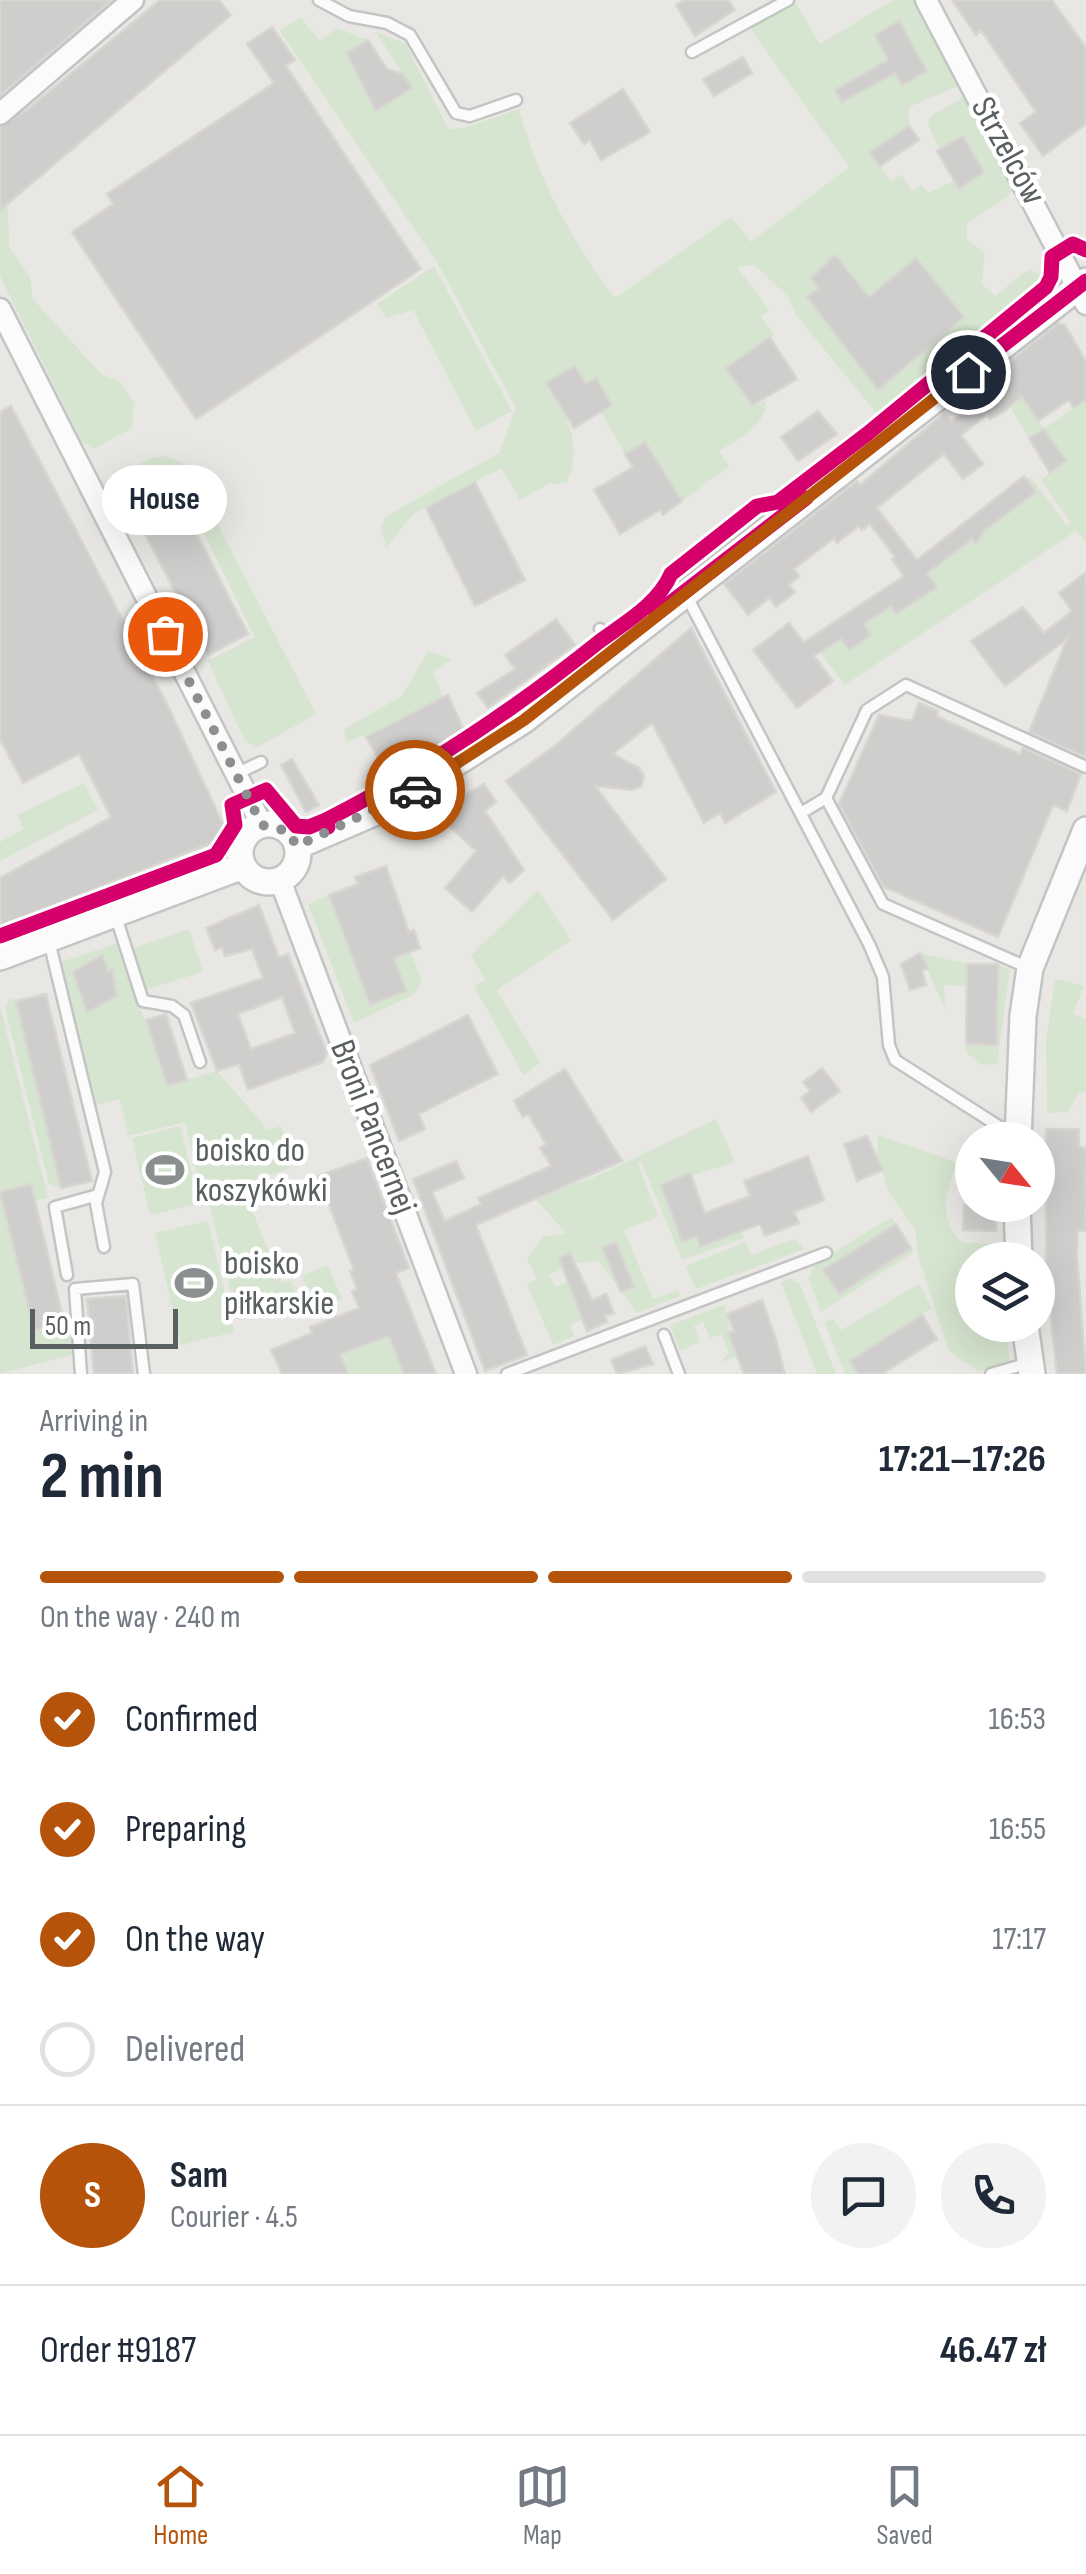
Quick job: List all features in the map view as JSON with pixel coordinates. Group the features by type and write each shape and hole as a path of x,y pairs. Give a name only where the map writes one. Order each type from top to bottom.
{"street":[{"path":"0,114 134,0"},
{"name":"Strzelców","path":"926,0 1083,291"},
{"path":"297,846 383,809 524,720 606,639 685,592 1083,291"},
{"path":"0,309 262,825 287,831 297,846 296,862 280,880 262,881 243,866 242,841 262,825"},
{"path":"1019,1122 1023,1016 1030,968 1086,830"},
{"path":"0,957 243,866"},
{"name":"Broni Pancernej","path":"280,880 466,1374"},
{"path":"1027,1342 1031,1368"}],"lane":[{"path":"319,0 350,16 387,23 410,35 446,102 456,113 470,116 516,100"},
{"path":"692,52 788,0"},
{"path":"685,592 879,966 889,1046 896,1060 992,1122"},
{"path":"801,813 826,798 867,710 906,685 1086,767"},
{"path":"236,774 261,762"},
{"path":"826,798 883,904 1030,968"},
{"path":"116,916 140,996 146,1004 172,1006 184,1015 200,1062"},
{"path":"49,940 105,1172 98,1195 104,1247"},
{"path":"68,1275 55,1207 98,1195"},
{"path":"507,1374 826,1253"},
{"path":"82,1374 75,1289 133,1284 144,1374"},
{"path":"664,1335 679,1374"},
{"path":"991,1374 1031,1368"}],"green space":[{"path":"893,0 920,0 961,76 956,87 909,107 909,126 919,140 880,166 890,181 902,175 912,191 922,185 928,193 954,181 928,125 931,116 969,94 1018,183 1009,195 967,223 967,239 985,253 982,284 995,296 1029,269 1046,278 1012,310 878,415 796,315 788,297 755,265 737,267 769,310 761,317 774,334 727,368 760,404 766,400 756,425 719,451 729,466 682,501 645,443 625,454 574,366 547,383 573,442 567,483 548,484 520,500 501,468 412,515 386,548 381,527 386,516 499,453 516,408 438,264 280,31 300,17 320,41 337,28 368,40 347,54 377,111 412,88 376,32 406,44 448,129 464,128 519,109 558,208 615,298 731,217 751,242 849,167 750,28 796,3 820,44"},
{"path":"8,203 9,246 31,279 32,298 102,375 118,380 134,402 132,428 94,449 82,442 0,276 0,208"},
{"path":"434,266 512,411 476,431 413,310 386,318 377,304"},
{"path":"1021,395 1044,429 1029,438 1009,404"},
{"path":"1086,400 1086,543 1076,531 845,685 820,652 841,639 849,649 871,636 864,624 891,606 897,614 936,587 927,574 985,529 1026,479 1031,477 1067,526 1071,523 1041,480 1066,460 1044,429"},
{"path":"164,456 192,466 200,479 196,482 316,714 256,748 244,739 208,661 255,637 189,503 182,506 180,502 189,496 178,472 148,465 114,484 111,478 151,458"},
{"path":"428,651 452,659 433,672 443,698 387,735 383,728 347,742 344,729 402,696"},
{"path":"84,783 98,810 0,861 0,842 24,829 17,815"},
{"path":"538,890 571,940 497,990 540,1062 524,1076 474,986 485,980 471,955"},
{"path":"329,895 370,1005 405,991 394,958 411,952 422,982 413,995 354,1023 308,904"},
{"path":"189,929 203,972 144,990 132,949"},
{"path":"118,943 167,1085 217,1071 268,1130 281,1126 293,1162 288,1169 203,1198 185,1122 128,1136 120,1099 96,1105 61,962"},
{"path":"920,953 967,964 967,986 944,985 945,1009"},
{"path":"998,964 1010,970 997,1064 981,1065 966,1052 966,1044 997,1044"},
{"path":"1055,979 1084,986 1073,1014 1086,1019 1086,1091 1079,1093 1068,1112 1047,1113 1046,1040"},
{"path":"10,997 16,1001 61,1188 49,1184 5,1008"},
{"path":"0,1006 48,1198 35,1201 30,1185 0,1192"},
{"path":"716,1119 735,1162 661,1185 682,1241 696,1236 700,1246 741,1230 744,1238 682,1260 641,1161 638,1163 658,1217 624,1230 653,1299 678,1290 680,1296 637,1313 599,1261 575,1263 549,1275 555,1287 581,1275 591,1300 577,1306 581,1315 589,1312 591,1316 570,1325 574,1336 553,1345 527,1284 537,1279 527,1259 543,1237 566,1233 535,1199 597,1176"},
{"name":"boisko do koszykówki","path":"180,1126 199,1203 150,1215 132,1138"},
{"path":"878,1135 955,1162 946,1205 949,1225 962,1242 955,1242 955,1342 1007,1342 1010,1361 978,1371 949,1351 917,1252 916,1231 888,1191 877,1153"},
{"path":"0,1192 34,1329 70,1321 74,1354 0,1374"},
{"path":"245,1192 281,1283 291,1281 303,1310 238,1320 209,1204"},
{"path":"892,1217 896,1224 824,1271 839,1294 911,1248 914,1252 821,1312 809,1279 814,1264"},
{"name":"boisko piłkarskie","path":"208,1221 234,1332 181,1345 155,1233"},
{"path":"795,1239 805,1249 696,1289 685,1266 746,1242 751,1255"},
{"path":"328,1265 342,1299 316,1310 302,1276"},
{"path":"789,1278 800,1284 836,1374 817,1374 781,1283"},
{"path":"919,1284 932,1308 850,1361 858,1374 845,1374 825,1323 833,1318 841,1330"},
{"path":"724,1305 737,1356 719,1363 729,1353 722,1334 710,1338 703,1322 694,1326 700,1342 680,1351 670,1325"},
{"path":"389,1336 404,1374 348,1374 340,1354"}],"building":[{"path":"0,0 112,0 0,96"},
{"path":"160,0 219,0 231,15 0,210 0,127 28,109"},
{"path":"684,0 728,0 735,10 695,36 676,5"},
{"path":"952,0 1052,0 1086,48 1086,124 1043,156 1020,123 1036,112 981,30 976,35"},
{"path":"899,21 927,71 902,85 895,73 842,102 835,90 888,60 875,35"},
{"path":"272,27 295,60 286,66 421,269 196,419 72,232 113,204 107,194 274,83 247,44"},
{"path":"368,40 387,69 403,74 412,88 376,111 347,53"},
{"path":"743,57 752,73 714,96 703,79"},
{"path":"623,89 650,132 601,160 590,140 584,144 570,123"},
{"path":"909,126 919,140 880,166 870,152"},
{"path":"963,136 984,172 959,189 937,151"},
{"path":"835,255 869,297 916,258 964,317 878,390 807,297 819,288 811,278"},
{"path":"1058,323 1065,325 1086,361 1086,400 1073,408 1069,400 1038,421 1022,396 1003,412 990,419 987,415 961,435 983,464 963,479 944,454 877,508 917,560 1024,476 1036,492 985,530 976,544 972,539 927,574 937,587 896,614 891,606 864,624 871,635 849,650 841,639 814,656 833,681 797,708 753,650 789,623 804,642 904,576 892,559 895,557 870,524 862,530 859,526 837,543 834,538 794,569 799,576 789,585 795,592 776,607 769,598 748,615 724,584 857,481 860,485 944,413 951,422 977,402 970,393"},
{"path":"770,337 797,379 752,405 726,368"},
{"path":"575,366 586,384 596,378 612,405 574,428 546,383"},
{"path":"11,406 168,706 223,824 214,842 0,926 0,878 111,817 79,754 23,783 0,739 0,412"},
{"path":"818,411 837,434 798,461 781,437"},
{"path":"1044,429 1066,460 1050,473 1029,438"},
{"path":"645,442 682,501 663,515 660,510 620,534 594,490 633,467 625,454"},
{"path":"475,482 525,580 475,606 426,508"},
{"path":"183,507 248,634 208,655 142,528"},
{"path":"1086,572 1086,757 1029,732 1067,639 1005,686 971,641 1023,607 1044,633 1072,611 1059,593"},
{"path":"556,619 575,645 488,708 477,693 515,669 505,655"},
{"path":"691,628 776,792 725,823 720,813 704,823 652,723 613,754 639,768 644,776 641,786 633,790 595,786 666,879 613,920 506,781 557,744"},
{"path":"448,695 467,737 390,779 366,737"},
{"path":"919,703 938,711 936,716 1020,754 1023,748 1081,774 1067,811 1053,805 998,937 884,887 839,804 879,715 912,721"},
{"path":"292,759 319,805 306,812 281,765"},
{"path":"484,784 496,802 485,811 524,870 510,883 503,876 472,912 445,888 476,851 449,826 443,829 434,812"},
{"path":"386,866 409,932 414,930 420,948 394,958 406,991 370,1005 329,895 358,884 355,877"},
{"path":"259,905 279,957 288,954 327,1053 323,1062 248,1090 239,1064 217,1071 191,1003 263,978 252,949 225,956 222,947 215,950 206,928","holes":["282,997 295,1033 251,1049 238,1014"]},
{"path":"920,953 928,968 922,971 926,985 910,990 901,964"},
{"path":"102,955 108,971 112,969 117,996 87,1012 73,972"},
{"path":"967,964 998,964 997,1045 966,1044"},
{"path":"46,994 92,1181 61,1188 16,1001"},
{"path":"166,1014 187,1080 167,1085 146,1020"},
{"path":"468,1015 498,1074 419,1114 425,1129 399,1141 370,1065"},
{"path":"822,1068 840,1091 811,1112 801,1098 810,1091 803,1082"},
{"path":"565,1069 622,1161 476,1225 527,1355 485,1371 413,1179 456,1161 464,1178 432,1192 445,1221 481,1204 478,1198 551,1166 540,1148 546,1144 528,1114 523,1117 514,1101"},
{"path":"1055,1129 1079,1129 1079,1147 1086,1148 1086,1231 1078,1231 1077,1256 1086,1374 1057,1374 1053,1342 1055,1242 1046,1242 1046,1222 1055,1222"},
{"path":"867,1136 883,1170 857,1181 844,1144"},
{"path":"808,1156 824,1200 794,1212 799,1223 765,1236 760,1224 700,1247 696,1236 682,1242 661,1185 690,1173 705,1213 750,1196 744,1181"},
{"path":"367,1158 409,1268 396,1273 436,1374 404,1374 389,1336 340,1354 348,1374 282,1374 271,1350 312,1333 310,1327 359,1308 352,1291 357,1289 350,1271 354,1270 318,1176"},
{"path":"31,1184 64,1322 34,1330 0,1192"},
{"path":"963,1222 996,1222 996,1231 963,1230"},
{"path":"896,1224 911,1248 839,1294 823,1270"},
{"path":"616,1242 634,1287 621,1292 602,1248"},
{"path":"570,1253 592,1300 606,1294 614,1313 605,1316 607,1322 587,1331 559,1258"},
{"path":"126,1296 133,1374 94,1374 87,1299"},
{"path":"762,1300 785,1374 744,1374 728,1333 734,1331 727,1314"},
{"path":"922,1315 937,1339 882,1374 858,1374 850,1361"},
{"path":"645,1346 653,1364 617,1374 611,1360"}],"cycle path":[{"path":"326,820 468,738 535,691 650,603 671,574 757,506 778,502 1046,287 1052,257 1073,244 1086,250"},
{"path":"972,369 1086,281"},
{"path":"656,614 806,498"},
{"path":"0,936 216,855 235,825 232,805 266,790 296,826 309,827 326,820 328,827"}],"way so far":[{"path":"165,634 262,825 279,826 297,846 383,809 415,790"}],"place":[{"name":"House","path":"165,634"},
{"name":"boisko do koszykówki","path":"165,1170"},
{"name":"boisko piłkarskie","path":"194,1283"}],"route":[{"path":"415,790 524,720 968,372"}]}
